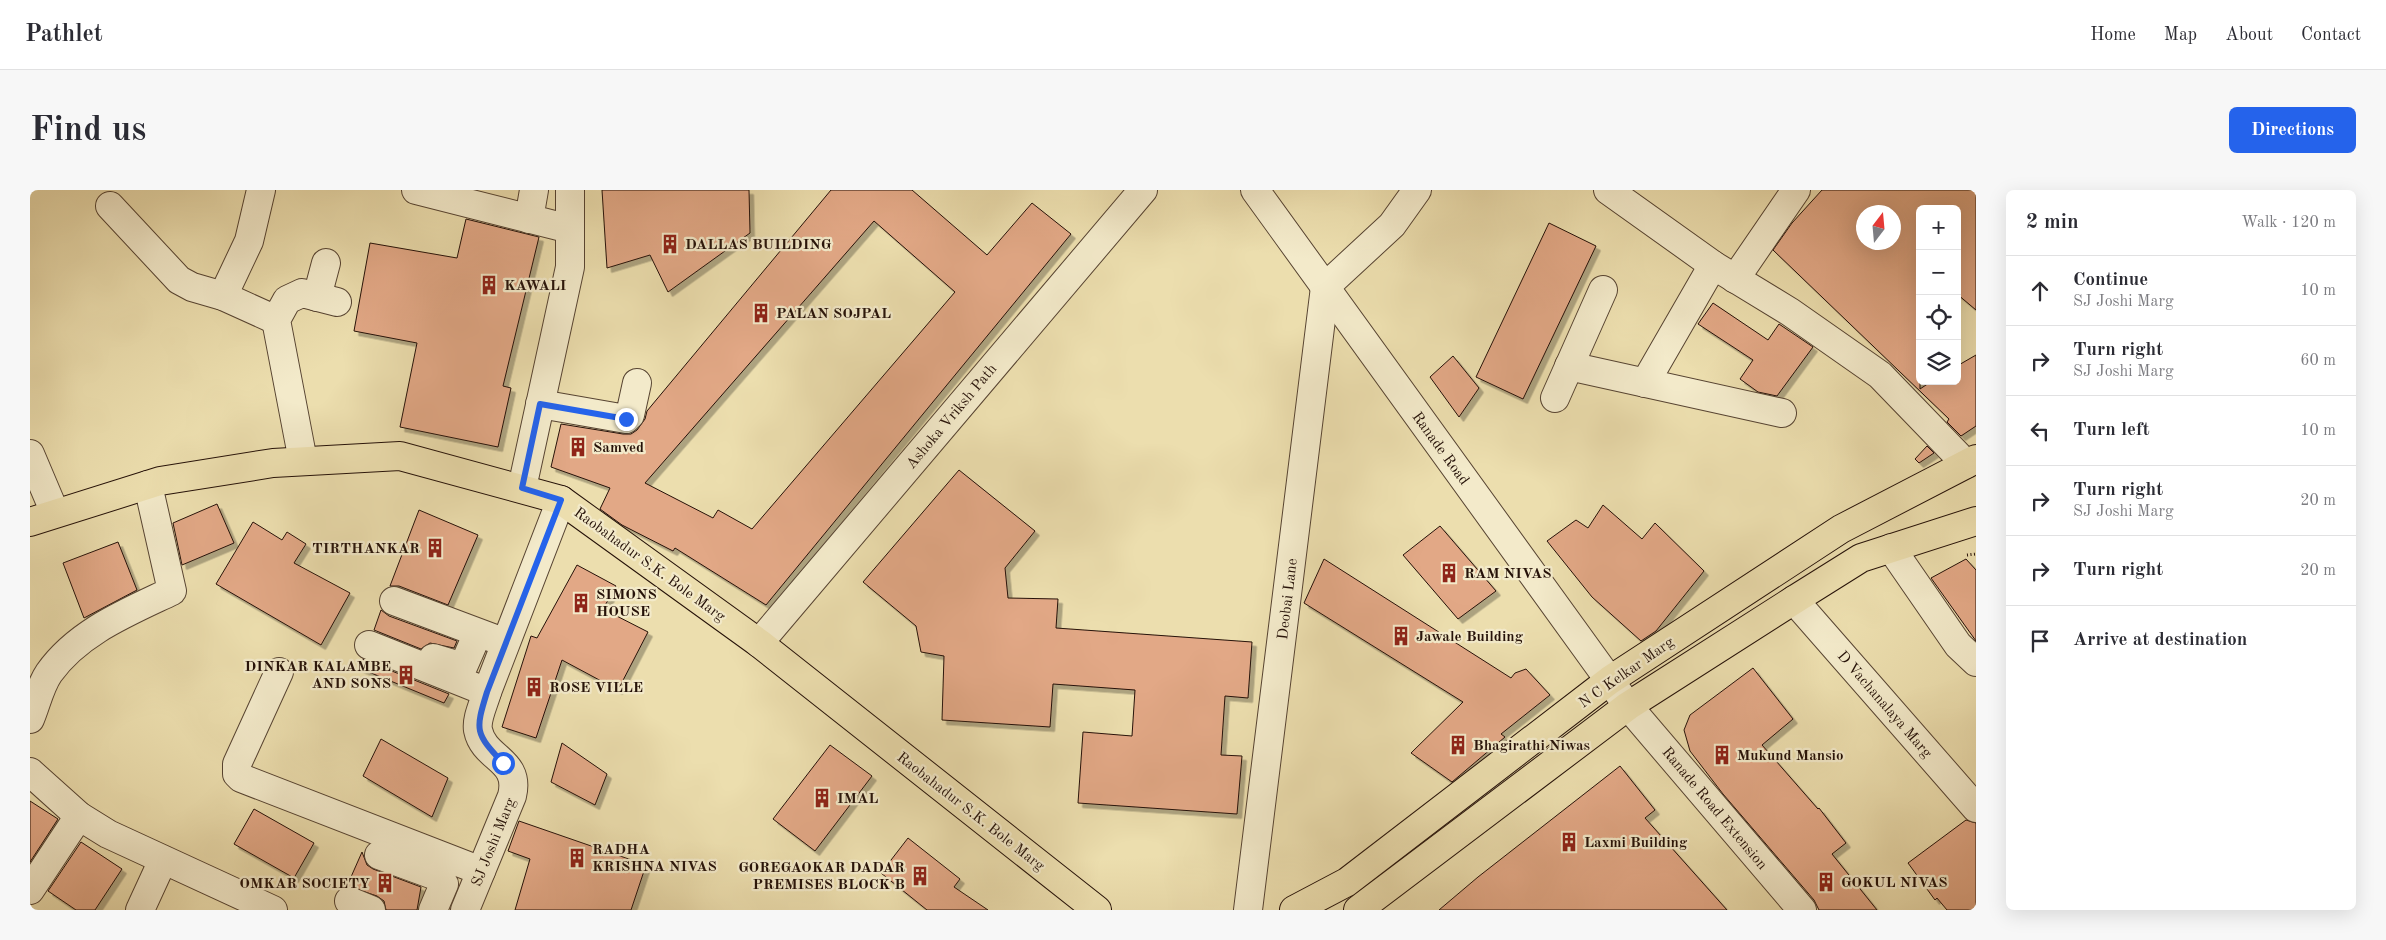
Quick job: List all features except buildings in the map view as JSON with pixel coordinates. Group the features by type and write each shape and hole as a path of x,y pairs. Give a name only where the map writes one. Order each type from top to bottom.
{"main road":[{"name":"Raobahadur S.K. Bole Marg","path":"30,522 160,481 273,463 400,456 561,500 759,643 1097,910"},
{"name":"N C Kelkar Marg","path":"1294,910 1347,882 1610,680 1841,529 1971,462"},
{"name":"N C Kelkar Marg","path":"1358,910 1628,706 1794,600 1861,558 1976,521"}],"street":[{"path":"223,296 252,234 261,190"},
{"path":"416,190 570,229"},
{"path":"529,219 534,190"},
{"path":"522,488 570,267 570,190"},
{"name":"Ashoka Vriksh Path","path":"759,643 1143,190"},
{"name":"Ranade Road","path":"1255,190 1628,706"},
{"path":"1325,287 1392,225 1417,190"},
{"path":"1608,190 1724,272 1790,312 1880,376 1971,462"},
{"path":"1645,383 1724,272 1796,190"},
{"path":"110,206 179,280 223,296 276,320"},
{"path":"303,461 276,320 287,300 302,292 327,299 326,263"},
{"name":"Deobai Lane","path":"1248,910 1325,287"},
{"path":"1555,398 1603,290"},
{"path":"1569,366 1782,414"},
{"path":"540,404 626,419 630,415 637,383"},
{"path":"30,454 55,513"},
{"path":"30,719 48,674 78,642 115,618 172,592 148,485"},
{"name":"SJ Joshi Marg","path":"465,910 482,871 515,783 512,773 484,743 478,730 491,682 561,500"},
{"path":"1892,548 1958,645 1976,662"},
{"name":"D Vachanalaya Marg","path":"1794,600 1976,808"},
{"path":"394,601 506,643"},
{"path":"370,640 462,668 470,653 491,682 370,640"},
{"path":"279,672 237,764 237,774 241,778 443,868"},
{"name":"Ranade Road Extension","path":"1628,706 1802,910"},
{"path":"30,772 79,816 108,834 257,907"},
{"path":"30,890 79,816"},
{"path":"379,855 443,868 482,871"},
{"path":"148,907 163,860"},
{"path":"433,910 444,884 443,868"}],"place":[{"name":"DALLAS BUILDING","path":"670,244"},
{"name":"KAWALI","path":"489,285"},
{"name":"PALAN SOJPAL","path":"761,313"},
{"name":"Samved","path":"578,447"},
{"name":"TIRTHANKAR","path":"435,548"},
{"name":"RAM NIVAS","path":"1449,573"},
{"name":"SIMONS HOUSE","path":"581,603"},
{"name":"Jawale Building","path":"1401,636"},
{"name":"DINKAR KALAMBE AND SONS","path":"406,675"},
{"name":"ROSE VILLE","path":"534,687"},
{"name":"Bhagirathi Niwas","path":"1458,745"},
{"name":"Mukund Mansio","path":"1722,755"},
{"name":"IMAL","path":"822,798"},
{"name":"Laxmi Building","path":"1569,842"},
{"name":"RADHA KRISHNA NIVAS","path":"577,858"},
{"name":"GOREGAOKAR DADAR PREMISES BLOCK B","path":"920,876"},
{"name":"GOKUL NIVAS","path":"1826,882"},
{"name":"OMKAR SOCIETY","path":"385,883"}],"route":[{"path":"503,763 484,743 478,730 479,719 487,692 561,500 522,488 540,404 626,419"}]}
